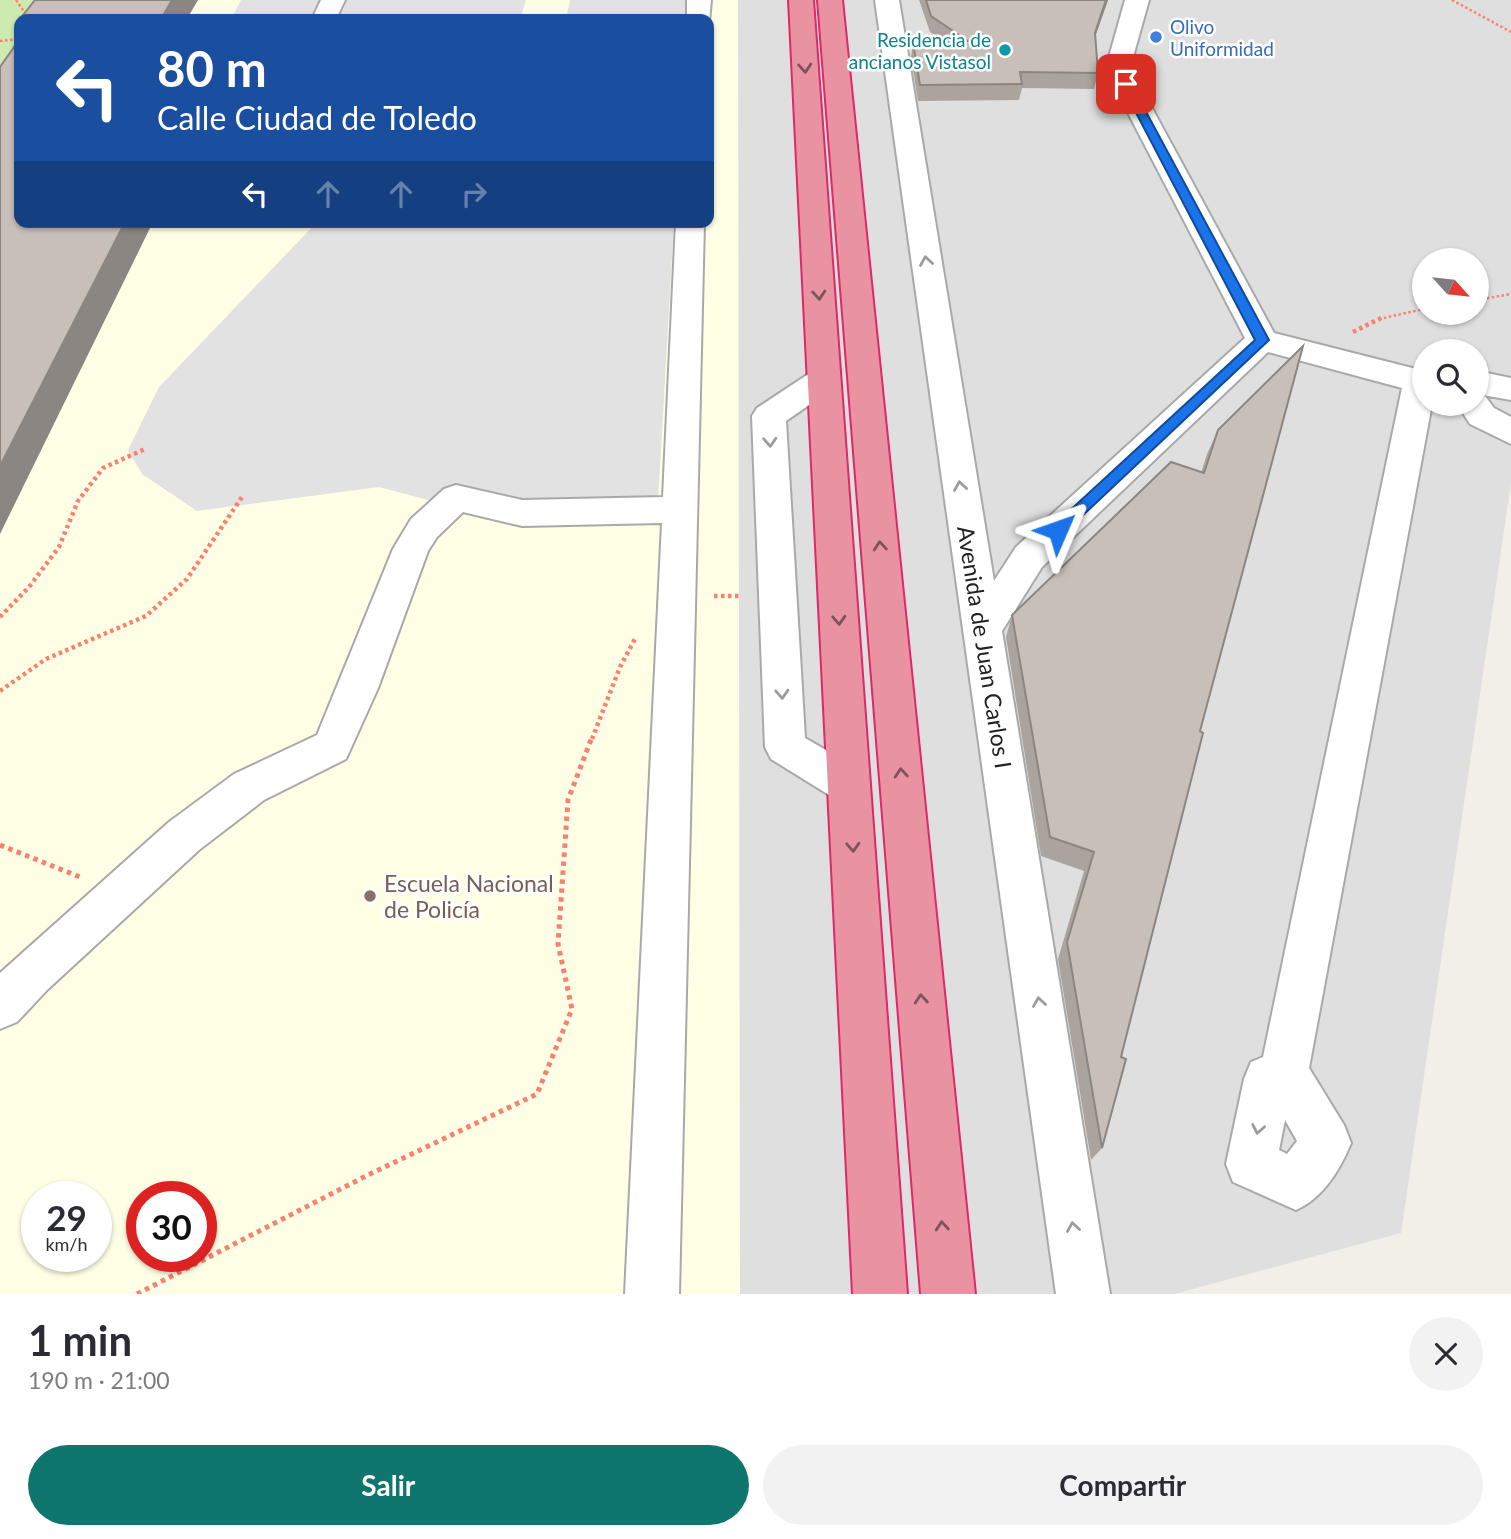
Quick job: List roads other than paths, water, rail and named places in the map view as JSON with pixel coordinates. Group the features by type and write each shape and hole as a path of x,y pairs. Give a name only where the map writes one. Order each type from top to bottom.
{"highway":[{"path":"801,0 880,1294"},
{"path":"830,0 948,1294"}],"street":[{"name":"Avenida de Juan Carlos I","path":"887,0 1083,1294"},
{"path":"1137,0 1121,57 1126,84 1262,340 1412,379"},
{"path":"652,1294 679,604 679,510 690,228"},
{"path":"982,630 1029,557 1262,340"},
{"path":"824,379 769,416 785,747 849,785"},
{"path":"1489,384 1511,389"},
{"path":"1284,1072 1415,416"},
{"path":"1482,416 1511,432"},
{"path":"0,1006 184,836 249,787 332,747 363,676 411,549 424,528 456,498 522,513 679,510"},
{"path":"969,542 1002,554 1029,557"}],"place":[{"name":"Olivo Uniformidad","path":"1156,37"},
{"name":"Residencia de ancianos Vistasol","path":"1005,50"},
{"name":"Escuela Nacional de Policía","path":"370,896"}]}
